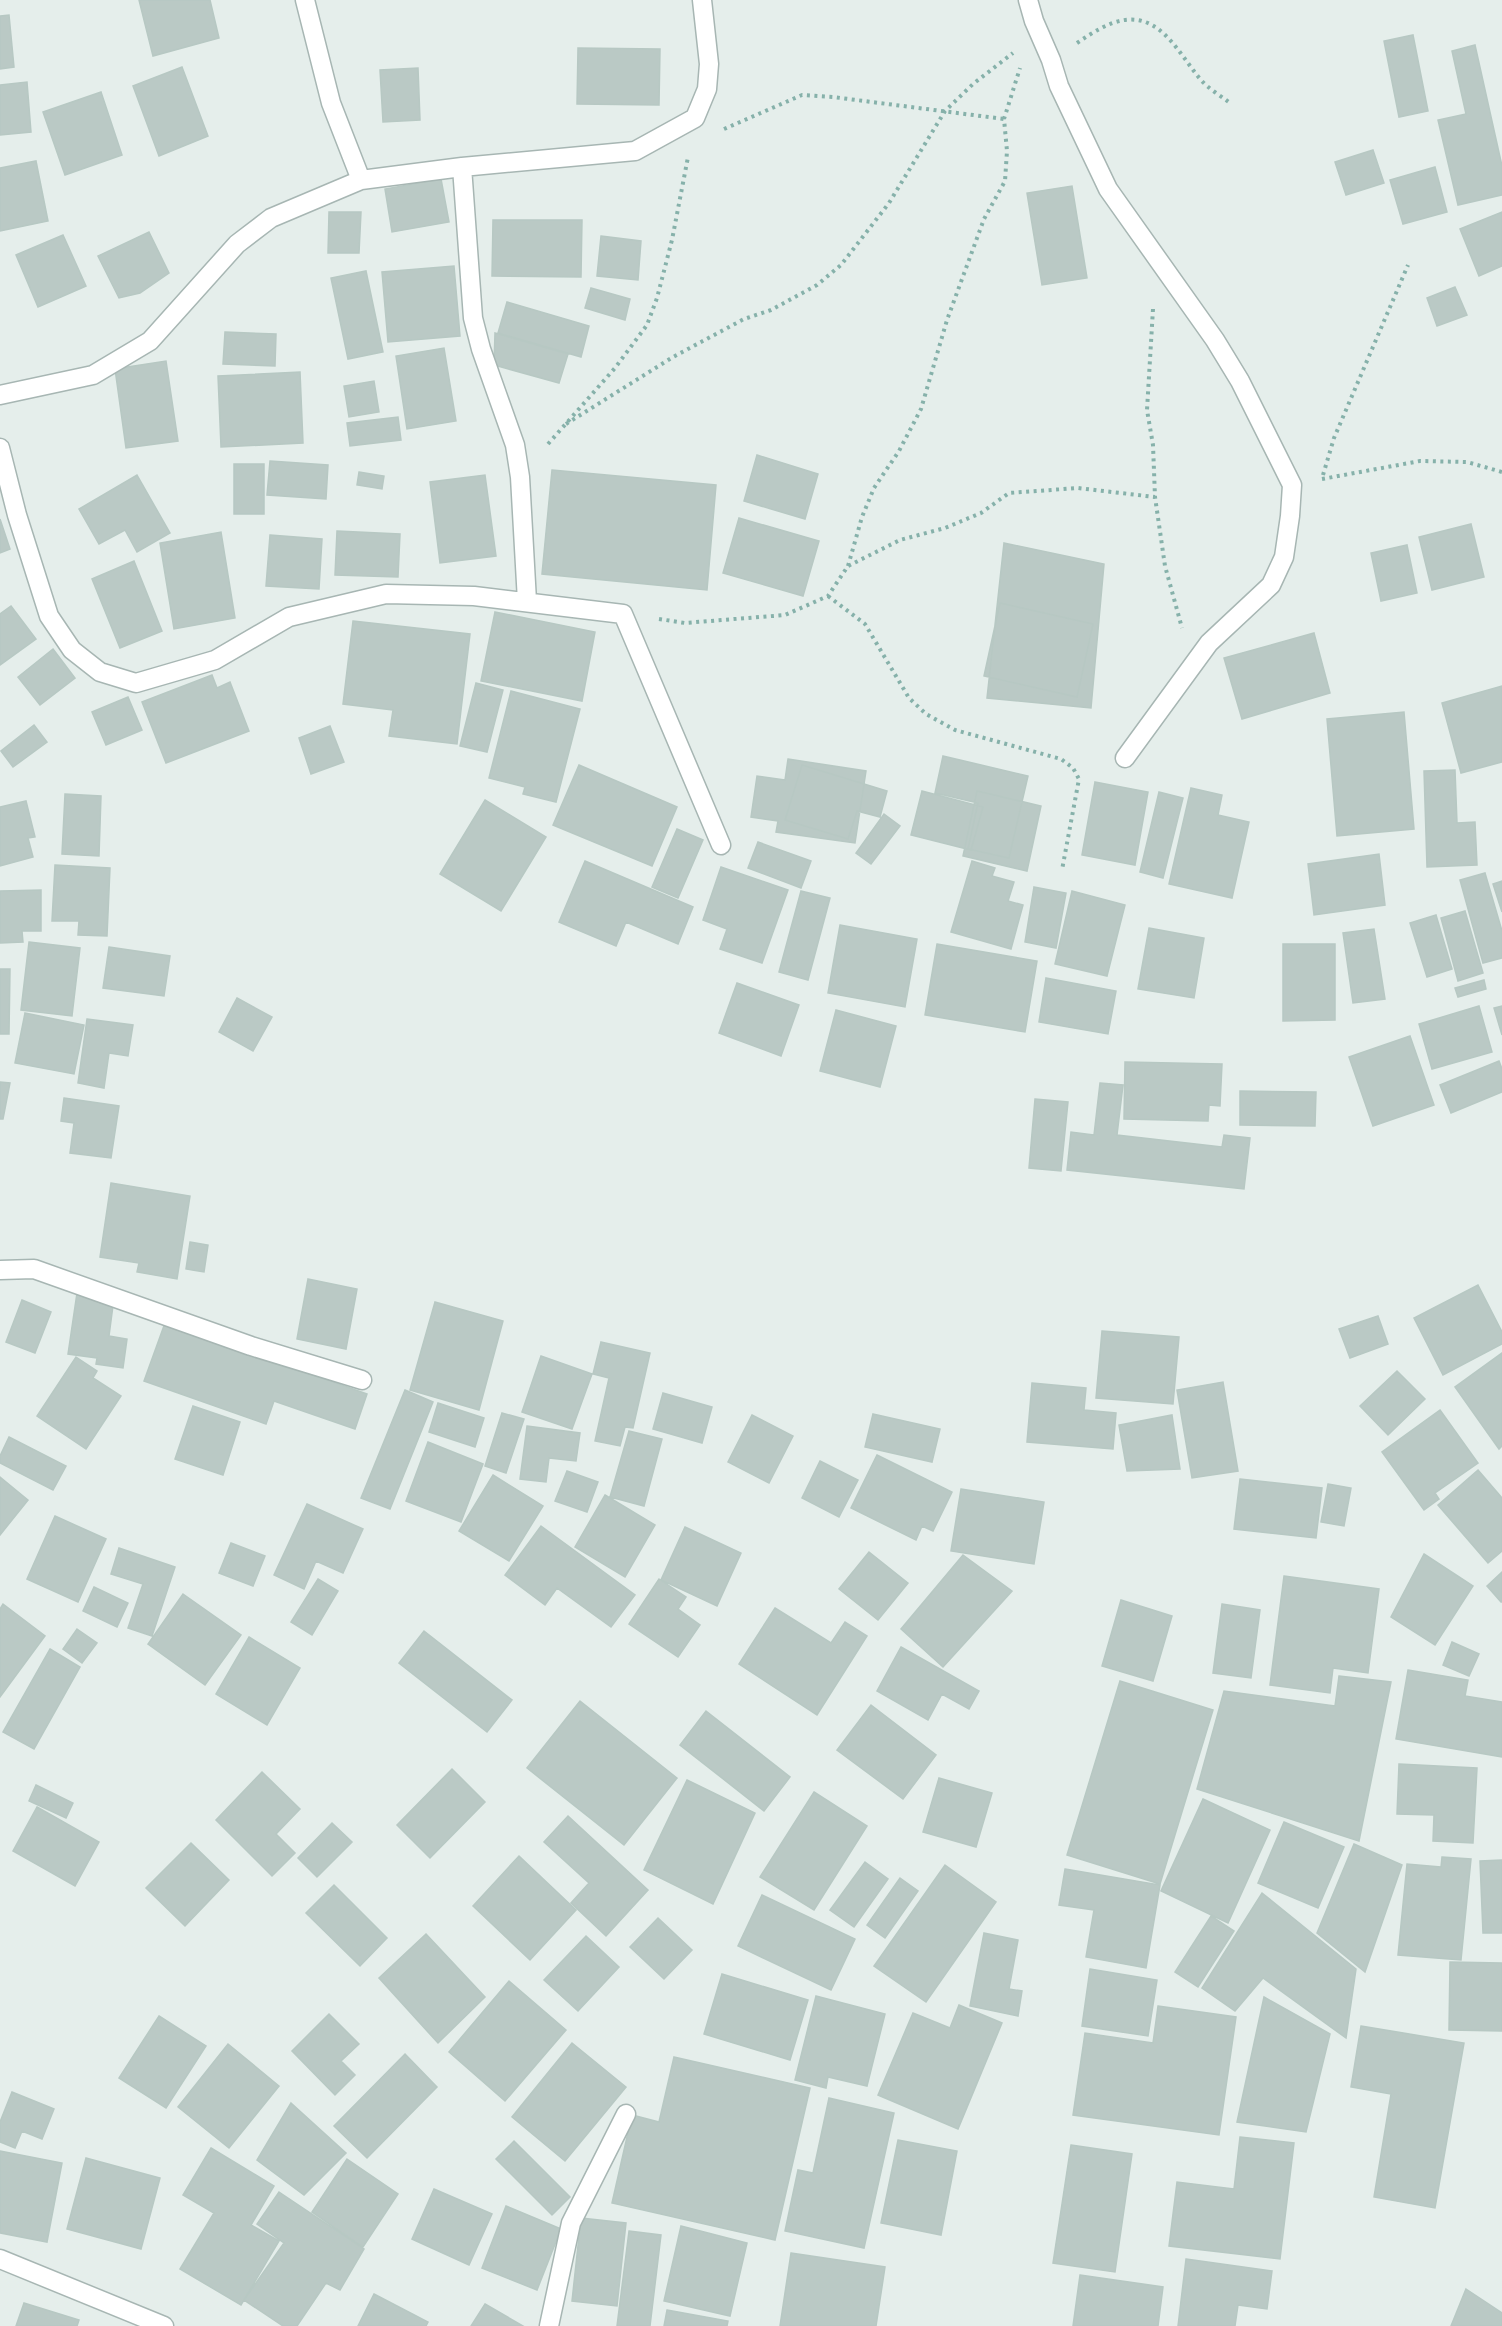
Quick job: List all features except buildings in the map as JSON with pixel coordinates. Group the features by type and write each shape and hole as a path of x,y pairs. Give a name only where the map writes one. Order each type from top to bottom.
{"street":[{"path":"305,0 331,103 361,180"},
{"path":"0,395 93,375 150,341 237,244 271,218 361,180 462,166 635,151 695,118 707,89 709,64 702,0"},
{"path":"1028,0 1059,86 1108,189 1215,340 1240,381 1292,484 1284,557 1271,585 1209,643 1125,758"},
{"path":"462,166 474,318 481,349 515,445 520,477 527,601"},
{"path":"0,448 17,515 49,616 72,650 100,672 136,682 216,660 289,617 386,594 474,596 622,614 721,845"},
{"path":"0,1270 34,1269 251,1346 362,1380"},
{"path":"549,2326 572,2223 626,2114"},
{"path":"0,2259 164,2326"}],"path":[{"path":"1051,60 1098,29 1132,18 1149,22 1168,38 1202,81 1230,103"},
{"path":"622,614 685,623 785,615 828,596 848,566 862,517 874,488 899,451 921,409 947,320 984,219 1005,181 1007,151 1004,119 1034,21"},
{"path":"566,424 673,357 817,285 841,265 889,203 945,111 973,84 1028,41"},
{"path":"721,130 802,95 834,96 1004,119"},
{"path":"520,477 615,368 647,326 672,240 695,118"},
{"path":"1156,257 1147,410 1153,446 1155,497 1165,566 1193,665"},
{"path":"1322,479 1334,438 1408,265"},
{"path":"1292,484 1420,461 1467,462 1502,472"},
{"path":"848,566 900,540 945,528 981,513 1010,493 1078,488 1155,497"},
{"path":"828,596 865,624 909,698 926,714 955,730 1061,759 1073,768 1079,779 1062,870"}]}
